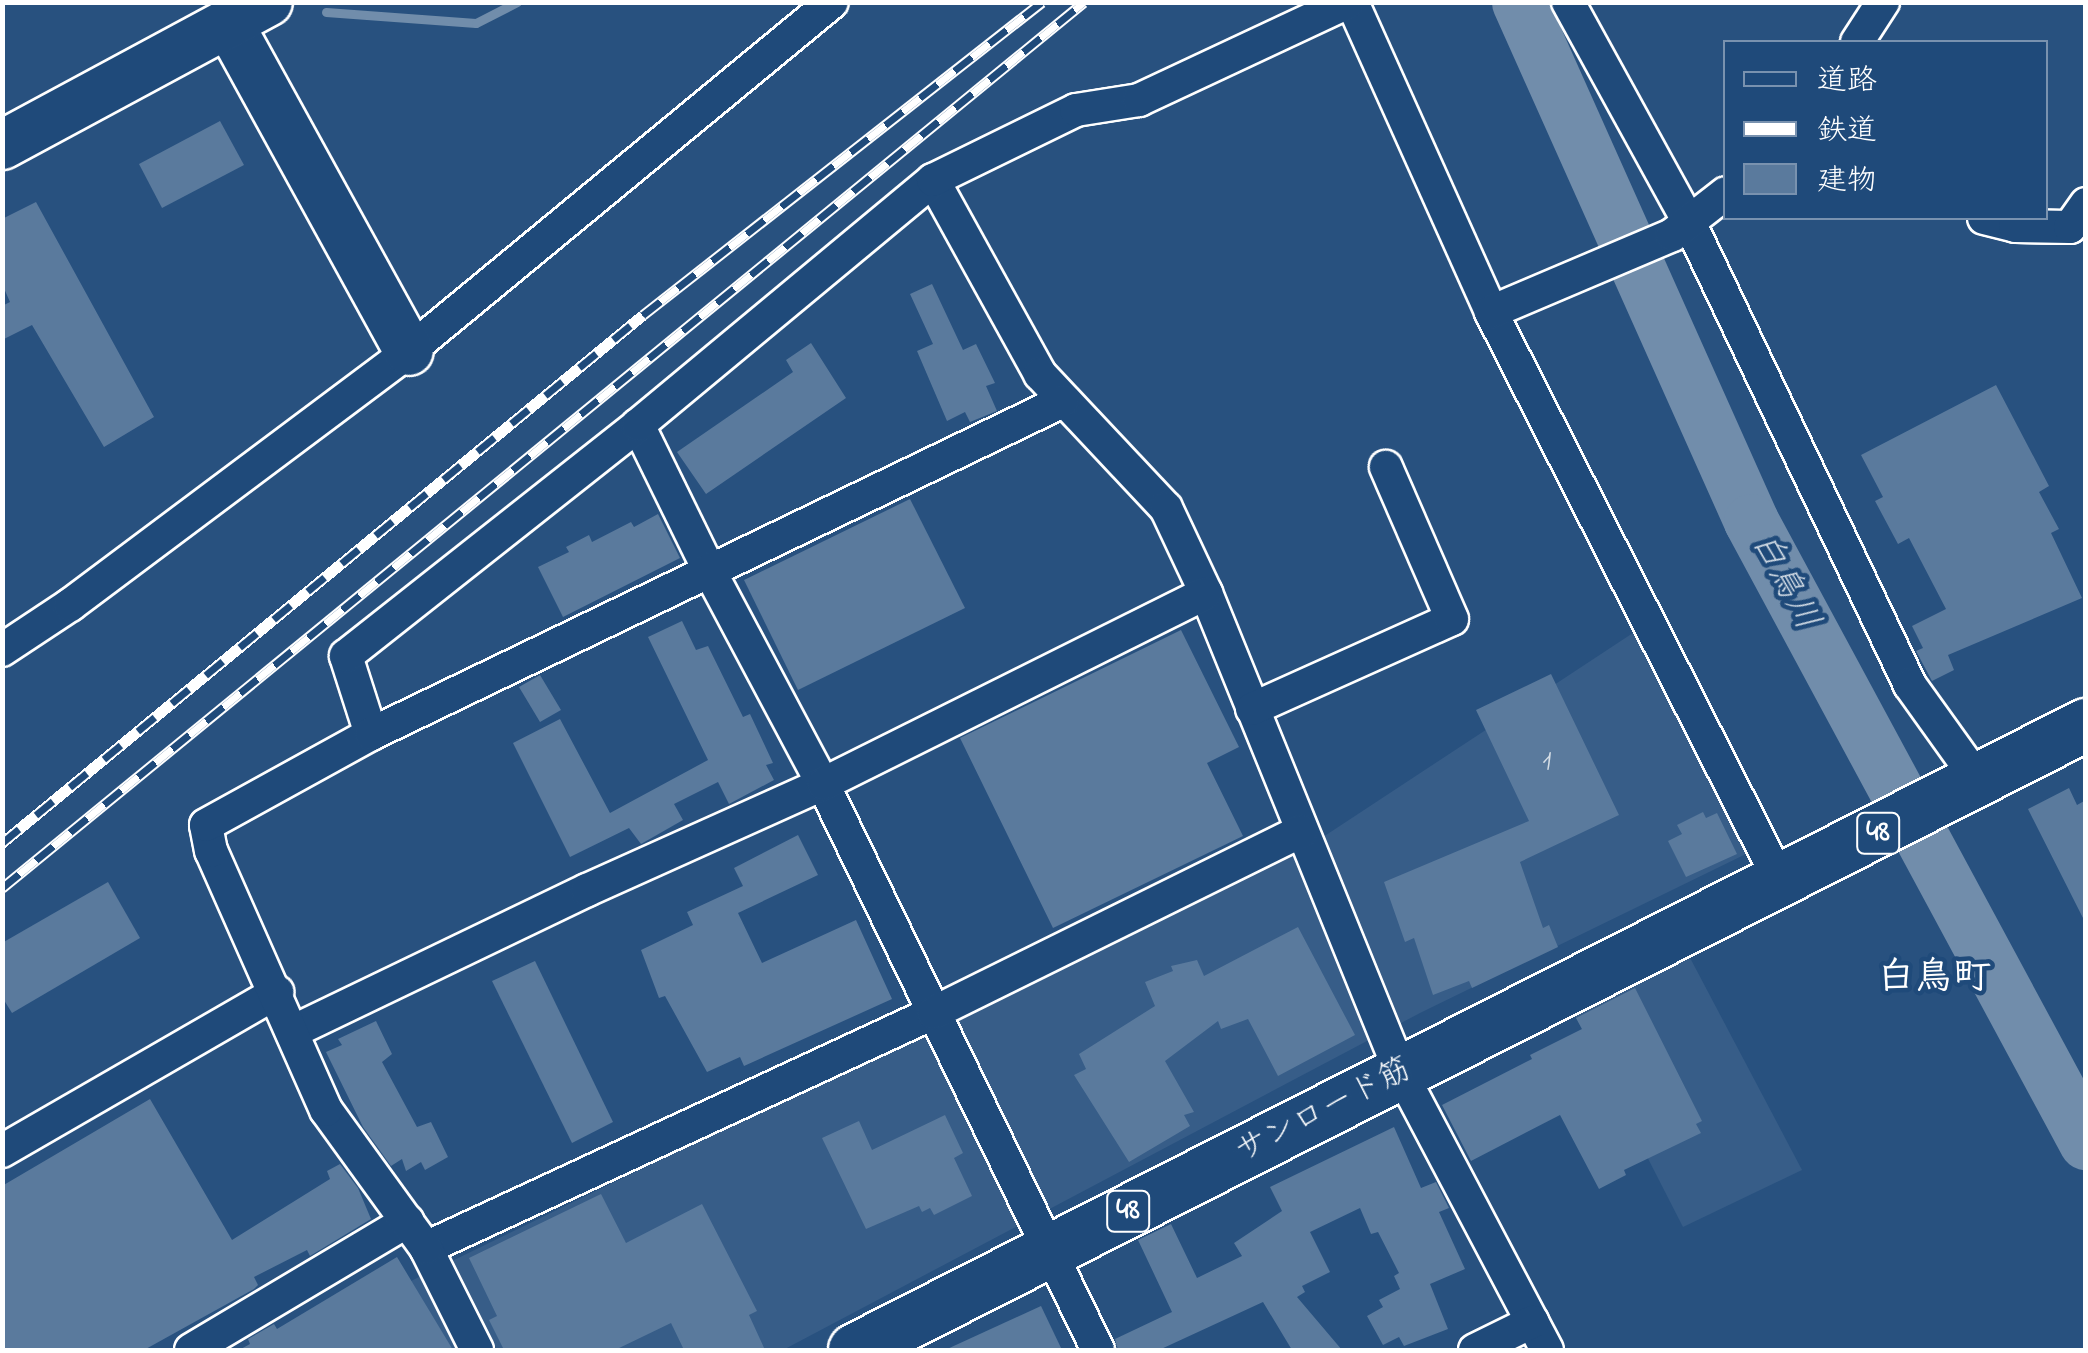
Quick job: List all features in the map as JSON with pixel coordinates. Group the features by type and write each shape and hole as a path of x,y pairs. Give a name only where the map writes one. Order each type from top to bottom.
{"main road":[{"name":"48","path":"1787,877 2086,725"},
{"name":"サンロード筋","path":"854,1350 1787,877"}],"street":[{"path":"2,650 70,605 409,351 832,2"},
{"path":"371,734 346,656 638,425 933,180 1076,110 1140,100 1350,2 1490,312 1787,877"},
{"path":"1568,2 1910,685 1970,785"},
{"path":"1858,40 1883,2"},
{"path":"2,144 248,13 409,351"},
{"path":"933,180 1040,374 1166,508 1206,593 1401,1073 1540,1336 1475,1350"},
{"path":"1490,312 1681,228 1723,195"},
{"path":"1992,220 2015,226 2070,227 2086,204"},
{"path":"477,1350 416,1235 326,1110 277,992 211,851 206,825 371,734 1063,400"},
{"path":"638,425 709,570 823,784 1098,1350"},
{"path":"1252,709 1452,620 1386,467"},
{"path":"292,1032 587,890 823,784 1206,593"},
{"path":"191,1350 416,1235 932,1013 1301,831"},
{"path":"2,1151 277,992"}],"shaded area":[{"path":"1639,629 1746,854 1420,1013 783,1350 269,1350 1320,839"},
{"path":"1688,954 1802,1170 1683,1227 1569,1004"}],"building":[{"path":"220,121 244,165 162,208 139,164"},
{"path":"36,202 154,417 104,447 32,325 2,340 2,306 10,302 2,284 2,219"},
{"path":"932,284 963,350 976,344 995,383 986,386 997,411 970,422 965,412 947,421 917,351 933,344 910,294"},
{"path":"811,343 846,398 706,494 677,452 793,372 786,360"},
{"path":"1996,385 2049,486 2039,492 2059,529 2051,533 2082,598 1948,655 1954,670 1932,681 1916,651 1923,648 1912,626 1946,609 1909,538 1898,544 1875,501 1883,497 1861,455"},
{"path":"910,499 965,608 798,690 744,580"},
{"path":"658,514 680,558 563,617 538,567 569,552 566,547 589,535 592,542 631,522 634,527"},
{"path":"682,621 696,650 708,646 743,717 750,714 773,763 766,765 774,780 729,804 718,782 674,804 683,820 641,844 629,828 570,857 513,743 560,719 610,813 708,760 648,637"},
{"path":"1181,630 1239,747 1207,763 1243,836 1053,928 960,738"},
{"path":"1551,674 1619,815 1520,862 1543,928 1549,925 1558,947 1472,988 1469,981 1433,995 1414,938 1405,942 1384,882 1529,821 1476,710"},
{"path":"540,675 561,710 540,722 519,687"},
{"path":"2069,788 2077,805 2086,800 2086,924 2028,809"},
{"path":"1703,812 1706,818 1717,813 1737,854 1686,877 1668,841 1682,834 1677,825"},
{"path":"798,835 818,875 738,913 762,963 856,920 892,999 744,1066 740,1057 707,1072 665,996 659,998 641,950 693,925 687,912 743,886 734,868"},
{"path":"108,882 140,938 12,1013 2,997 2,943"},
{"path":"1298,927 1355,1035 1278,1076 1248,1019 1221,1029 1218,1021 1165,1061 1194,1112 1184,1115 1190,1126 1129,1162 1074,1075 1086,1069 1079,1054 1155,1006 1145,982 1173,971 1171,966 1197,960 1204,976"},
{"path":"535,961 613,1122 572,1143 492,981"},
{"path":"1635,988 1702,1121 1696,1124 1701,1133 1624,1170 1626,1175 1599,1189 1560,1115 1471,1161 1442,1105 1582,1029 1576,1018"},
{"path":"376,1021 392,1054 382,1062 417,1127 431,1122 448,1157 425,1170 421,1162 406,1171 402,1159 391,1166 363,1127 326,1052 342,1045 338,1039"},
{"path":"150,1099 232,1240 330,1179 327,1171 340,1164 358,1188 371,1219 310,1256 307,1250 254,1277 258,1285 254,1289 144,1350 2,1350 2,1186"},
{"path":"945,1115 963,1153 954,1158 972,1196 934,1215 930,1208 922,1212 919,1206 866,1229 822,1138 859,1121 872,1150"},
{"path":"1394,1127 1421,1188 1436,1182 1449,1208 1439,1212 1465,1269 1430,1284 1448,1329 1404,1346 1399,1337 1383,1345 1367,1316 1383,1307 1379,1300 1400,1289 1394,1276 1399,1273 1378,1232 1371,1234 1360,1208 1310,1232 1330,1272 1302,1286 1305,1292 1297,1297 1342,1350 1292,1350 1263,1302 1159,1350 1118,1350 1115,1339 1172,1312 1138,1240 1171,1224 1197,1278 1242,1256 1234,1243 1282,1211 1270,1187"},
{"path":"601,1194 626,1243 702,1204 757,1311 749,1315 765,1350 684,1350 671,1323 615,1350 504,1350 489,1320 497,1316 469,1258"},
{"path":"397,1257 453,1350 239,1350 250,1344 248,1339 274,1324 277,1329"},
{"path":"1041,1306 1062,1350 945,1350"}],"waterway":[{"path":"326,12 476,23 517,2"},
{"name":"白鳥川","path":"1519,2 1751,521 2086,1142"}],"railway":[{"path":"2,843 643,315 1042,2"},
{"path":"2,888 1084,2"}],"district":[{"name":"白鳥町","path":"1934,980"}]}
